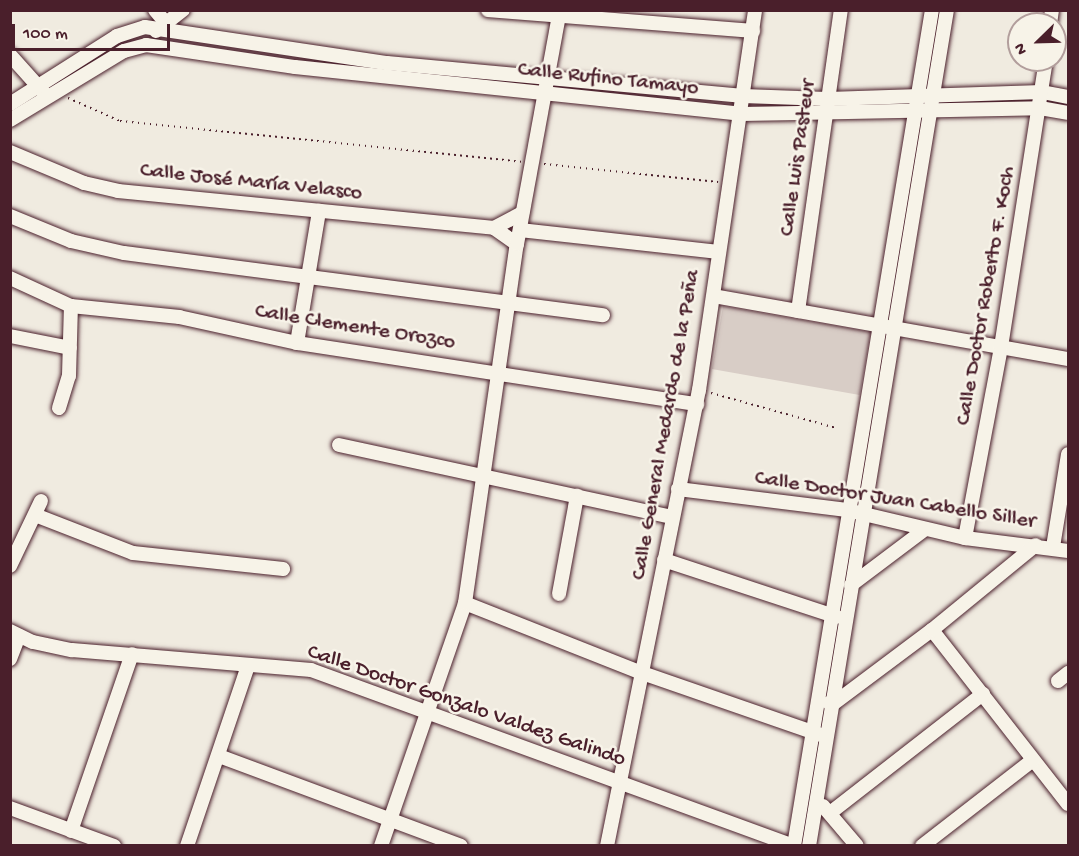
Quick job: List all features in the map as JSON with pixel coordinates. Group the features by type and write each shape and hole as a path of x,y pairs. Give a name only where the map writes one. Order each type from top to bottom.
{"street":[{"path":"155,10 162,26"},
{"path":"10,120 54,96 124,51 146,45 162,26 183,10"},
{"path":"488,10 753,31"},
{"name":"Calle General Medardo de la Peña","path":"607,846 671,517 697,404 755,10"},
{"name":"Calle Luis Pasteur","path":"798,311 841,10"},
{"path":"809,846 816,799 819,735 817,701 847,510 920,95 932,10"},
{"path":"794,845 819,735 833,704 862,513 932,110 947,10"},
{"path":"381,846 465,603 518,237 559,14"},
{"path":"10,104 117,36 145,27 162,26"},
{"name":"Calle Rufino Tamayo","path":"162,26 387,63 744,96 828,99 1042,92 1068,97"},
{"name":"Calle Rufino Tamayo","path":"146,45 295,67 741,114 1040,108 1068,114"},
{"path":"10,55 40,86 54,96"},
{"name":"Calle Doctor Roberto F. Koch","path":"965,538 1001,347 1044,72"},
{"name":"Calle José María Velasco","path":"10,152 84,183 118,191 494,228 518,237 719,252"},
{"path":"297,343 320,211"},
{"path":"494,228 522,213"},
{"path":"10,216 71,241 124,254 308,275 603,315"},
{"name":"Calle Clemente Orozco","path":"10,278 70,306 179,317 297,343 697,404"},
{"path":"714,296 1068,359"},
{"path":"59,408 69,376 70,306"},
{"path":"10,336 70,348"},
{"path":"339,445 671,517"},
{"path":"1053,547 1068,454"},
{"name":"Calle Doctor Juan Cabello Siller","path":"678,489 847,510 965,538 1053,547 1068,551"},
{"path":"558,594 577,496"},
{"path":"10,566 41,501"},
{"path":"35,515 133,553 284,569"},
{"path":"851,585 924,530"},
{"path":"817,701 833,704 932,630 1036,545"},
{"path":"664,560 845,619"},
{"path":"465,603 642,673 819,735"},
{"path":"932,630 1068,804"},
{"path":"10,659 15,633"},
{"name":"Calle Doctor Gonzalo Valdez Galindo","path":"15,633 72,650 311,670 794,845"},
{"path":"71,831 132,654"},
{"path":"187,846 248,666"},
{"path":"830,813 983,694"},
{"path":"219,756 461,846"},
{"path":"922,846 1033,760"},
{"path":"816,799 857,846"},
{"path":"10,808 114,846"}],"path":[{"path":"54,96 120,121 729,183"},
{"path":"699,390 836,428"}],"shaded area":[{"path":"723,306 871,332 860,395 712,369"}]}
